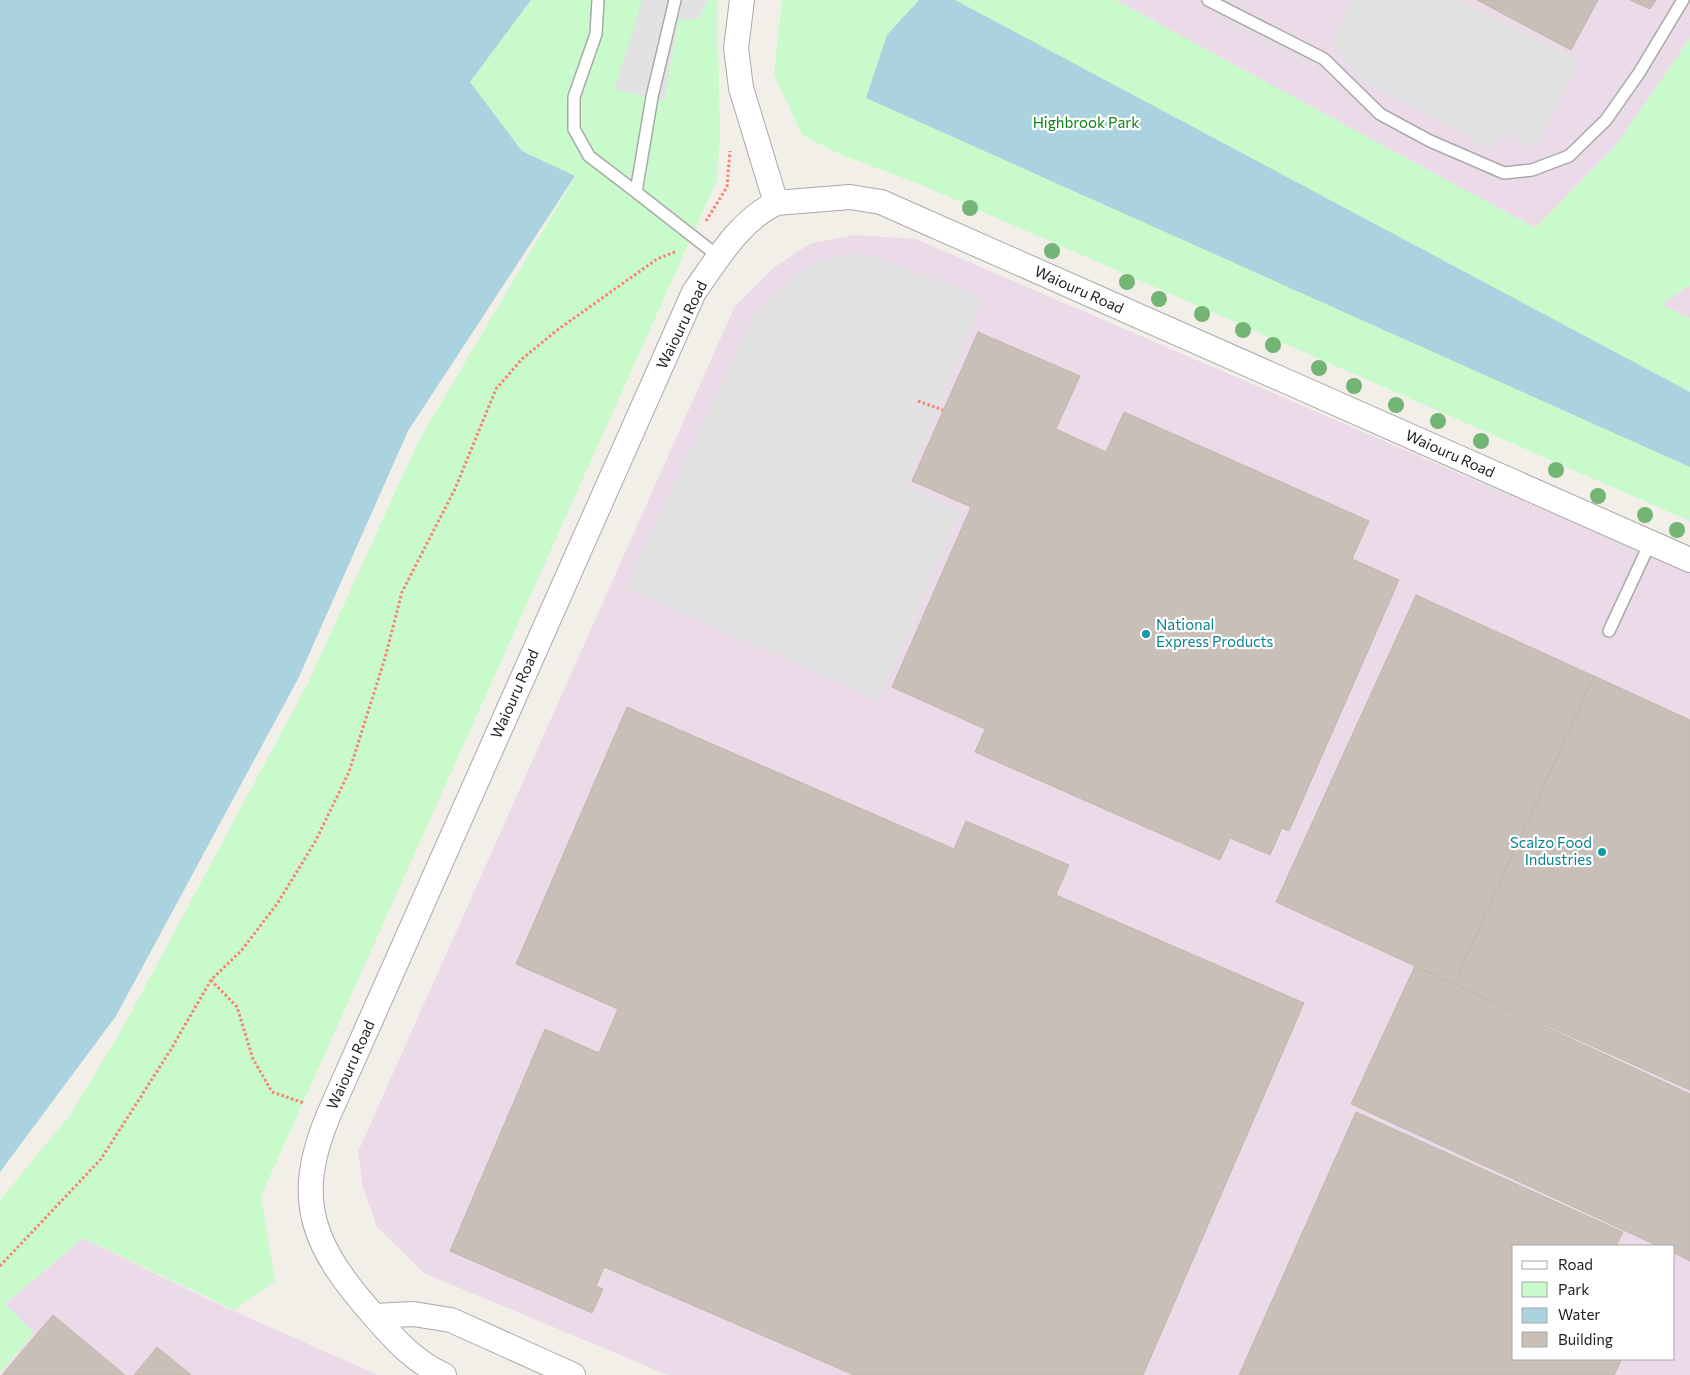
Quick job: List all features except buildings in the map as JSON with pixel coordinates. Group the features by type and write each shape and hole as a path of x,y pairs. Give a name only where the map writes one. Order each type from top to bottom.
{"street":[{"path":"742,0 736,48 741,88 776,203"},
{"name":"Waiouru Road","path":"444,1375 408,1353 374,1316 337,1270 321,1243 314,1224 310,1199 321,1134 694,292 718,256 742,228 768,207 776,203 850,197 881,202 1690,560"},
{"path":"374,1316 413,1314 451,1320 574,1375"}],"lane":[{"path":"598,0 596,34 574,97 574,129 589,156 718,256"},
{"path":"636,192 652,97 675,0"},
{"path":"1208,0 1324,59 1380,114 1430,141 1504,173 1532,170 1569,156 1606,120 1639,73 1683,0"},
{"path":"1609,631 1650,542"}],"path":[{"path":"0,1266 101,1159 152,1081 211,980 241,951 277,904 315,842 349,772 385,658 402,592 455,489 496,389 522,359 556,331 656,259 691,245 727,187 730,150"},
{"path":"918,401 943,410"},
{"path":"211,980 237,1007 252,1059 272,1092 312,1106"}],"shaded area":[{"path":"642,0 708,0 699,19 678,19 665,100 614,90"},
{"path":"1115,0 1690,0 1690,38 1615,147 1535,228"},
{"path":"1352,0 1461,0 1580,61 1535,148 1502,132 1491,150 1359,79 1331,43"},
{"path":"854,235 916,239 1690,573 1690,1375 668,1375 424,1273 377,1227 363,1187 358,1152 735,306 772,269 809,244"},
{"path":"848,254 875,257 984,297 906,484 960,511 879,701 625,588 754,314 797,274 821,260"},
{"path":"1690,285 1690,319 1662,304"},
{"path":"83,1238 207,1299 378,1375 0,1375 34,1333 5,1304"}],"green space":[{"path":"531,0 717,0 720,135 717,180 261,1196 275,1281 234,1310 83,1238 5,1304 34,1333 0,1373 0,1200 71,1114 126,1022 309,681 419,440 575,177 522,151 470,82"},
{"name":"Highbrook Park","path":"782,0 1115,0 1535,228 1615,147 1690,38 1690,285 1662,304 1690,319 1690,521 917,183 844,156 802,135 774,75"}],"water":[{"path":"0,0 531,0 470,82 522,151 575,176 408,431 299,677 116,1016 0,1172"},
{"path":"919,0 955,0 1690,392 1690,467 866,98 887,35"}],"place":[{"name":"National Express Products","path":"1146,634"},
{"name":"Scalzo Food Industries","path":"1602,852"}]}
